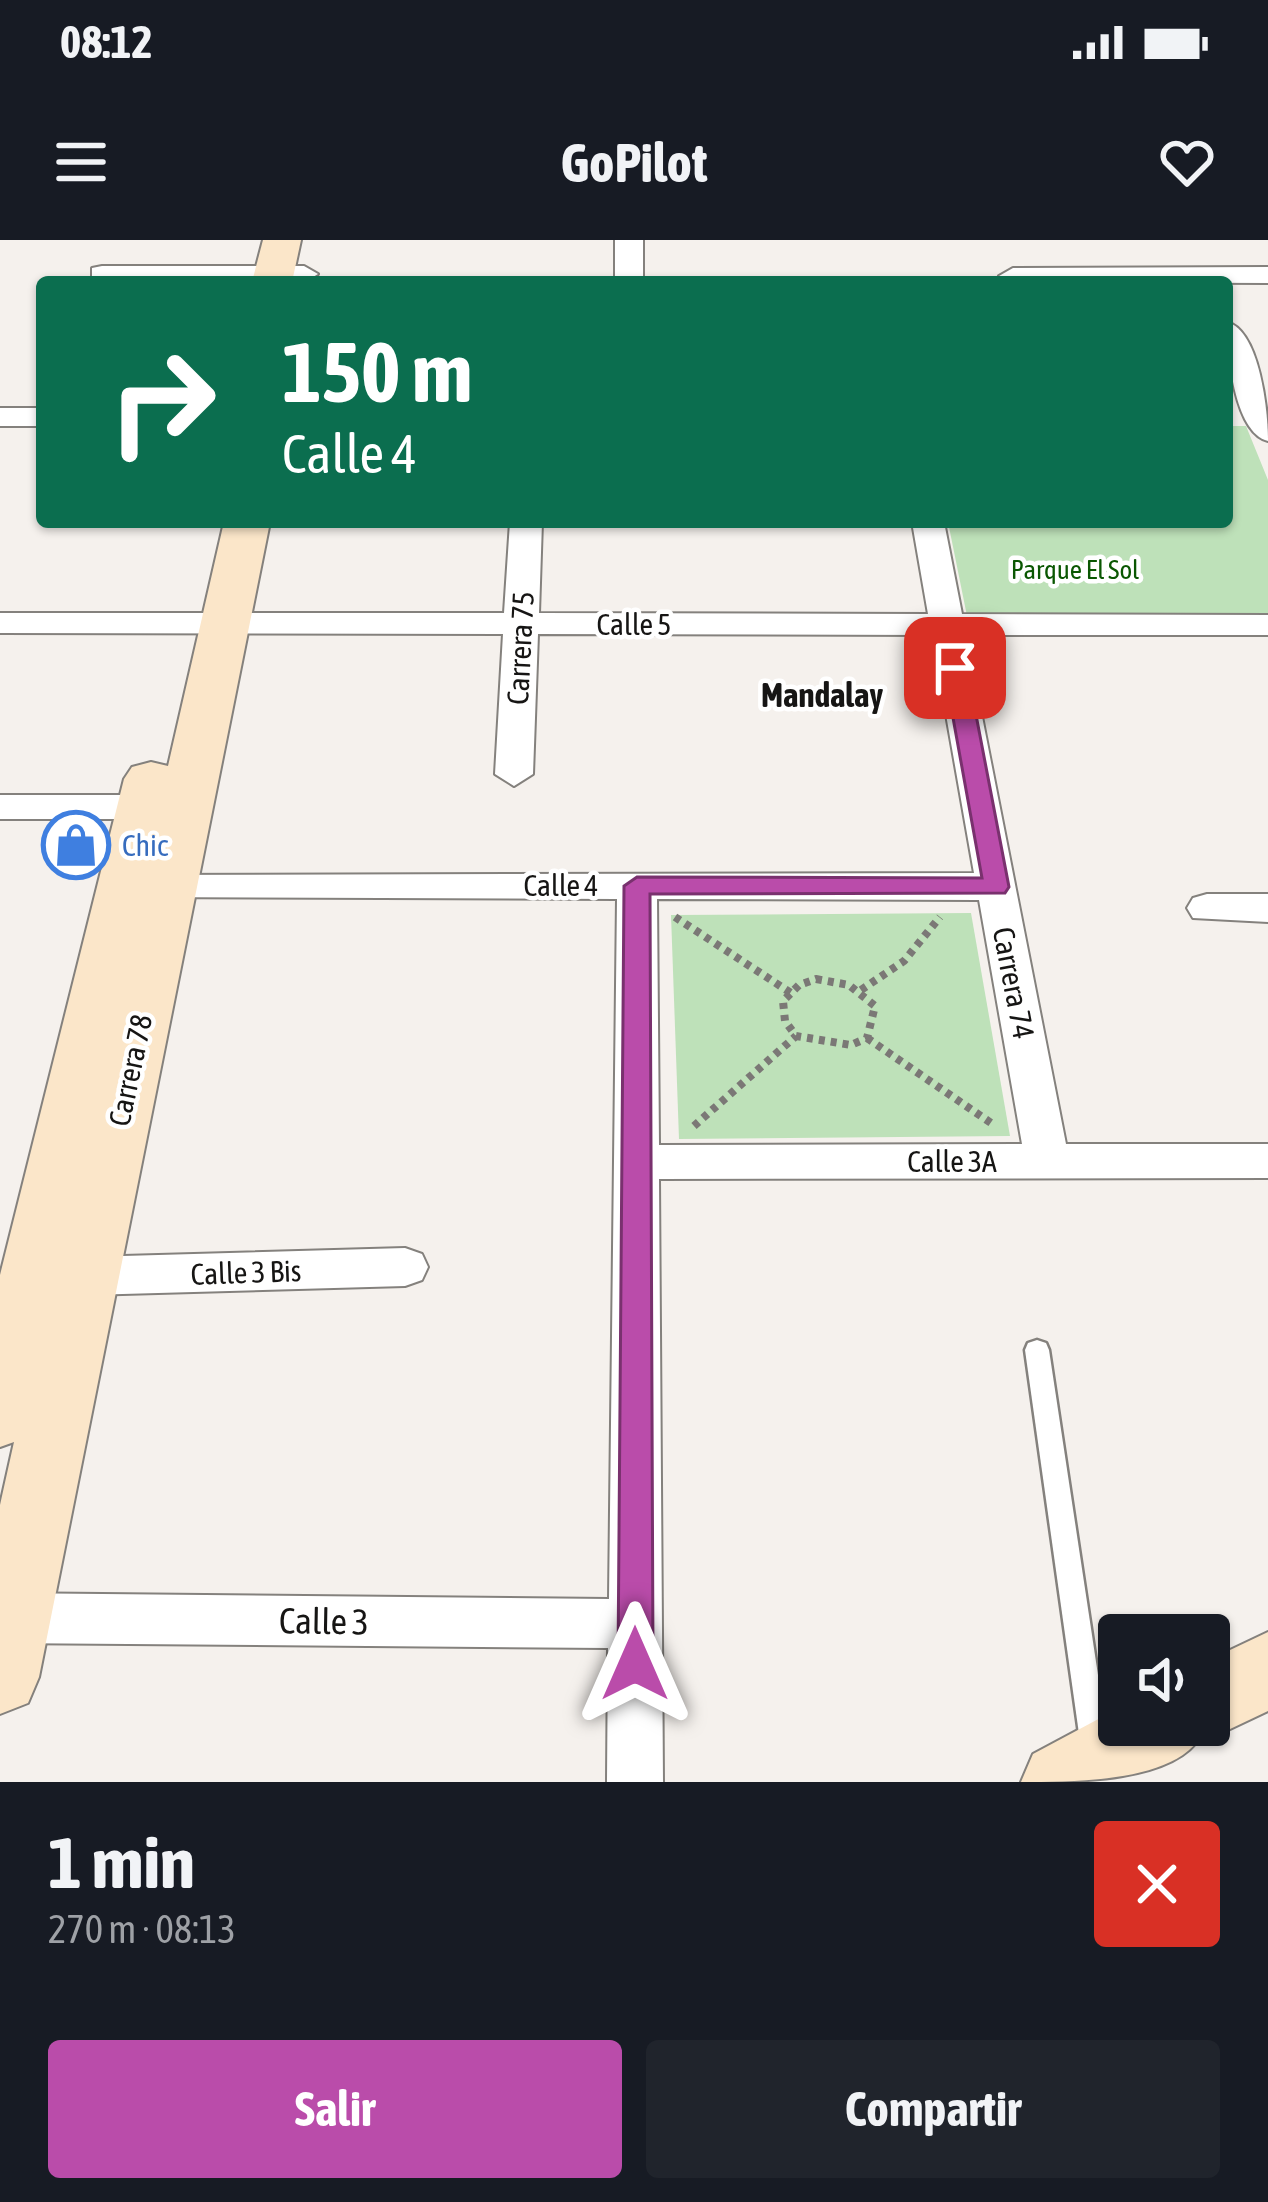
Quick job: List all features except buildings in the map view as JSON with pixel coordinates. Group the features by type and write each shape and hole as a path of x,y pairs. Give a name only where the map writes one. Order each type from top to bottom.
{"street":[{"path":"629,240 629,276"},
{"path":"1191,240 1205,276"},
{"path":"102,274 291,265"},
{"path":"1233,277 1268,275"},
{"path":"1233,345 1266,421"},
{"path":"1233,416 1266,421"},
{"path":"0,417 36,417"},
{"name":"Carrera 78","path":"0,1416 148,884 206,623 212,528"},
{"name":"Carrera 78","path":"206,623 246,528"},
{"name":"Carrera 75","path":"514,774 526,528"},
{"name":"Carrera 74","path":"929,528 984,887 1047,1161"},
{"name":"Calle 5","path":"0,623 1268,625"},
{"path":"0,807 165,807"},
{"name":"Carrera 78","path":"3,1630 87,1276 148,884"},
{"name":"Calle 4","path":"148,884 984,887"},
{"path":"635,1782 637,886"},
{"path":"1208,908 1268,908"},
{"name":"Calle 3A","path":"637,1162 1268,1161"},
{"name":"Calle 3 Bis","path":"87,1276 406,1267"},
{"name":"Calle 3","path":"3,1630 635,1624"},
{"path":"1230,1690 1268,1669"},
{"path":"1079,1773 1128,1746"}],"lane":[{"path":"1037,1350 1079,1773"}],"path":[{"path":"637,886 671,915 791,993"},
{"path":"861,990 904,961 984,887"},
{"path":"816,979 843,980 875,1006 874,1027 867,1038 850,1045 796,1036 785,1021 783,1001 791,993 816,979"},
{"path":"637,1162 679,1139 796,1036"},
{"path":"867,1038 1047,1161"}],"green space":[{"name":"Parque El Sol","path":"1233,426 1246,426 1268,480 1268,614 967,616 949,528 1233,528"},
{"path":"971,913 1010,1136 679,1139 671,915"}],"place":[{"name":"Chic","path":"76,845"}],"district":[{"name":"Mandalay","path":"822,695"}],"route":[{"path":"635,1664 637,886 996,887 955,668"}]}
